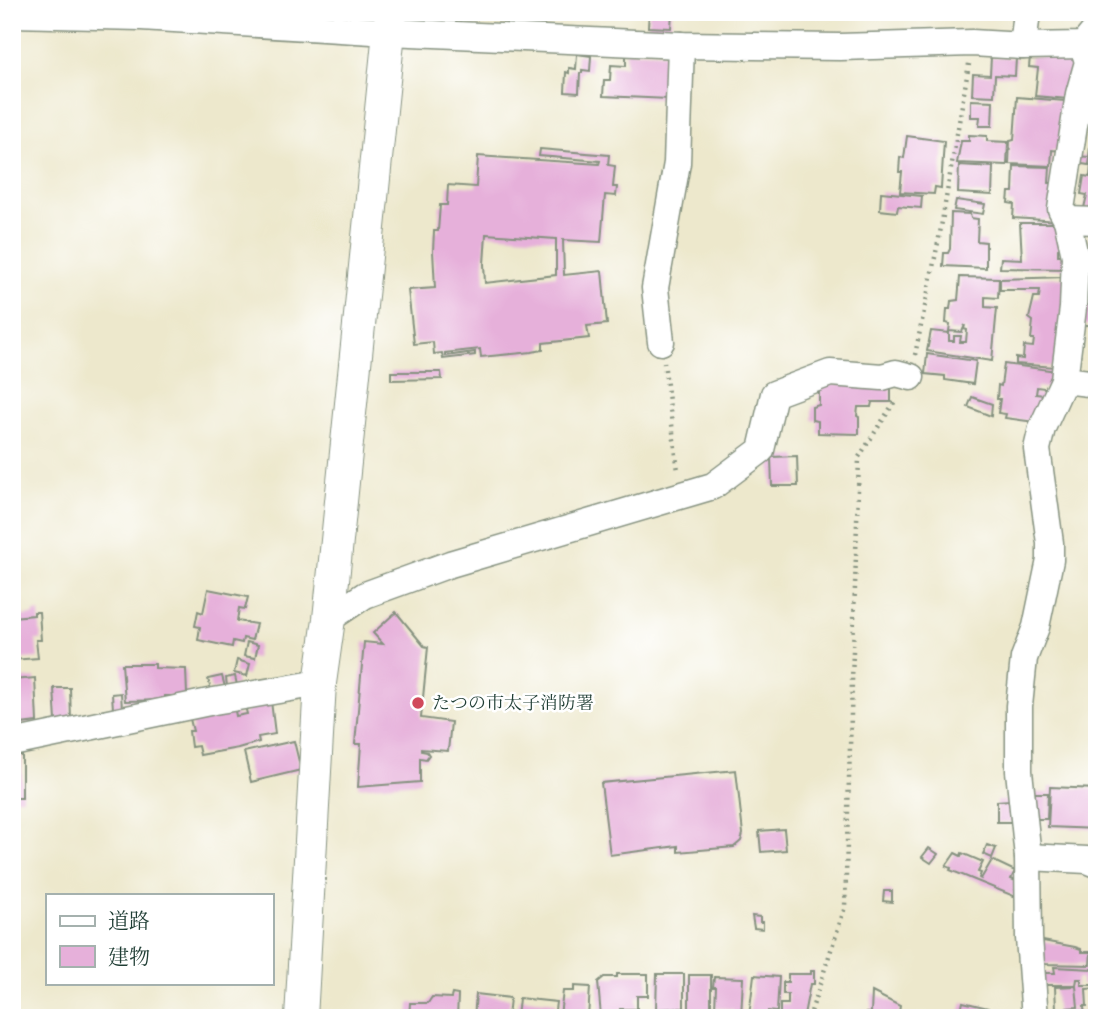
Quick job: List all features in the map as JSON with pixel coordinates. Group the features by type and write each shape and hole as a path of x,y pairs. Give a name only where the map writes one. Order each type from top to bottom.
{"street":[{"path":"1023,46 1027,12"},
{"path":"12,14 390,22 681,45 840,47 972,43 1023,46 1090,44 1079,94 1061,209 1067,220 1075,256 1073,308 1064,380 1042,428 1037,449 1050,560 1036,627 1024,658 1019,706 1019,771 1027,857 1035,1018"},
{"path":"302,1018 320,683 329,619 390,22"},
{"path":"661,342 655,288 677,163 681,45"},
{"path":"1067,220 1097,221"},
{"path":"329,619 365,595 450,564 713,486 761,450 774,394 830,373 882,377 897,373 911,377"},
{"path":"1064,380 1097,384"},
{"path":"12,743 214,701 320,683"},
{"path":"1027,857 1087,860 1097,863"}],"path":[{"path":"809,1018 845,908 859,457 911,377 940,233 972,43"},
{"path":"661,342 681,496"}],"building":[{"path":"649,12 672,12 671,28 648,27"},
{"path":"626,51 670,53 669,99 603,96 604,80 610,80 611,65 626,66"},
{"path":"577,54 591,56 590,71 582,70 580,73 579,93 565,92 566,72 569,73 569,68 576,69"},
{"path":"1073,56 1080,59 1068,99 1035,96 1038,68 1029,67 1030,57"},
{"path":"991,57 1016,58 1015,76 995,75 994,96 972,95 973,74 990,75"},
{"path":"1017,97 1065,101 1061,151 1052,150 1051,166 1009,164 1010,141 1014,140"},
{"path":"971,100 993,101 992,126 979,126 980,117 971,117"},
{"path":"969,135 987,136 987,141 1008,142 1007,165 957,163 961,141 969,141"},
{"path":"1091,135 1097,135 1097,158 1090,158 1089,165 1075,163 1076,156 1089,157"},
{"path":"907,136 944,141 941,188 935,187 934,194 900,192 900,157 904,158"},
{"path":"540,149 609,155 608,165 615,166 613,187 617,187 616,196 605,195 601,242 563,240 564,275 602,271 607,324 587,326 589,338 543,343 543,350 532,352 481,357 480,349 445,353 445,356 475,352 475,355 443,359 442,353 434,354 433,342 414,344 408,290 435,288 434,231 438,231 440,205 447,205 448,185 476,187 478,156 599,164 600,161 539,156","holes":["486,234 556,239 556,275 485,283"]},
{"path":"959,165 993,167 992,195 958,193"},
{"path":"1091,165 1097,166 1097,210 1084,208 1087,195 1081,194 1084,176 1090,177"},
{"path":"1014,166 1050,167 1049,183 1054,183 1060,221 1013,218 1014,204 1008,203 1009,192 1013,192"},
{"path":"881,192 922,196 921,208 898,206 897,212 880,210"},
{"path":"956,200 985,204 983,214 954,210"},
{"path":"951,213 970,214 971,218 978,219 977,241 986,242 986,268 943,266 944,253 948,253 950,249"},
{"path":"1020,223 1062,223 1062,248 1058,249 1058,255 1066,255 1067,269 1000,268 1001,258 1022,259"},
{"path":"1091,224 1097,224 1097,277 1091,277 1092,273 1087,272"},
{"path":"960,277 999,278 998,298 985,297 985,307 997,308 992,361 927,351 931,331 949,333 949,341 954,341 954,336 961,336 960,342 966,342 965,325 962,332 949,331 950,324 946,323 947,309 950,309 951,301 958,300"},
{"path":"1067,277 1055,367 1016,364 1016,358 1023,359 1024,346 1033,347 1033,321 1029,318 1034,297 1039,297 1040,290 1000,290 1000,279"},
{"path":"1082,304 1097,306 1094,326 1080,324"},
{"path":"927,354 976,361 973,384 945,380 945,376 925,374"},
{"path":"1004,364 1057,371 1052,389 1037,387 1036,394 1045,395 1035,422 1005,418 1006,414 998,413 998,385 1001,386"},
{"path":"391,372 441,372 442,379 391,380"},
{"path":"825,384 891,385 891,402 872,402 871,407 858,407 859,434 818,433 818,421 812,420 812,407 819,405 819,387"},
{"path":"972,397 992,404 991,416 968,407"},
{"path":"797,456 798,486 772,486 771,457"},
{"path":"208,589 248,597 245,609 239,608 237,621 256,624 252,640 243,638 242,643 233,641 232,647 198,640 200,627 195,626 198,611 203,613"},
{"path":"34,612 39,612 41,640 36,640 38,658 12,660 12,617 34,615"},
{"path":"396,612 424,646 428,647 421,718 451,722 448,751 421,749 429,755 426,759 420,758 420,782 358,787 361,744 355,744 364,642 383,644 373,633"},
{"path":"247,642 258,645 255,658 244,656"},
{"path":"237,660 250,664 247,676 234,673"},
{"path":"122,664 155,664 155,668 186,669 187,695 171,699 171,696 165,696 165,700 125,701"},
{"path":"222,676 225,687 211,690 208,679"},
{"path":"235,676 237,685 227,686 226,678"},
{"path":"35,678 37,722 13,725 12,680"},
{"path":"54,688 70,688 71,720 56,721"},
{"path":"121,693 122,709 113,709 112,694"},
{"path":"271,701 275,734 258,737 259,742 238,748 200,755 198,746 191,747 189,731 193,731 189,715 234,706 236,716 247,714 245,706"},
{"path":"294,741 301,770 251,782 244,752"},
{"path":"12,755 22,755 22,798 12,798"},
{"path":"736,770 743,834 741,841 734,847 678,852 678,846 610,855 601,783"},
{"path":"1050,787 1097,789 1097,829 1048,827"},
{"path":"1035,793 1048,793 1047,819 1034,819"},
{"path":"1010,800 1011,822 997,822 997,801"},
{"path":"784,829 786,850 761,852 759,831"},
{"path":"987,845 996,848 992,858 983,854"},
{"path":"929,848 938,854 931,863 922,857"},
{"path":"955,853 961,856 962,853 983,862 978,872 981,873 981,879 992,860 1015,871 1011,879 1018,882 1015,889 1019,891 1016,897 950,870 951,868 946,866"},
{"path":"884,891 892,891 892,902 883,901"},
{"path":"752,916 760,917 763,929 754,928"},
{"path":"1043,941 1075,947 1081,949 1081,952 1091,952 1090,965 1042,964"},
{"path":"1054,967 1093,969 1093,985 1081,985 1081,979 1077,979 1076,985 1043,985 1043,973 1055,973"},
{"path":"811,971 814,971 814,984 810,984 804,1015 780,1018 780,1004 788,1004 788,994 783,994 783,982 788,982 788,974 811,974"},
{"path":"617,974 648,974 648,996 637,996 637,1009 620,1009 620,1017 601,1017 598,982 604,977 617,977"},
{"path":"657,974 684,974 684,1008 656,1009"},
{"path":"689,975 711,975 711,1018 689,1018"},
{"path":"754,975 779,977 777,1012 768,1011 768,1018 749,1016"},
{"path":"714,977 743,978 741,1018 733,1018 733,1009 715,1008"},
{"path":"574,986 590,987 588,1018 560,1016 563,991 574,991"},
{"path":"1076,986 1078,1007 1056,1009 1055,987"},
{"path":"1097,988 1097,1018 1085,1018 1086,989"},
{"path":"872,992 900,1006 898,1018 865,1018 865,1013 871,1013"},
{"path":"452,994 458,995 457,1018 409,1018 410,1003 428,1003 432,997 451,998"},
{"path":"476,994 510,998 508,1017 474,1018"},
{"path":"519,998 556,1002 554,1018 517,1018"},
{"path":"963,1002 988,1008 985,1018 959,1018"},
{"path":"1056,1009 1078,1010 1078,1018 1057,1018"}],"place":[{"name":"たつの市太子消防署","path":"418,703"}]}
